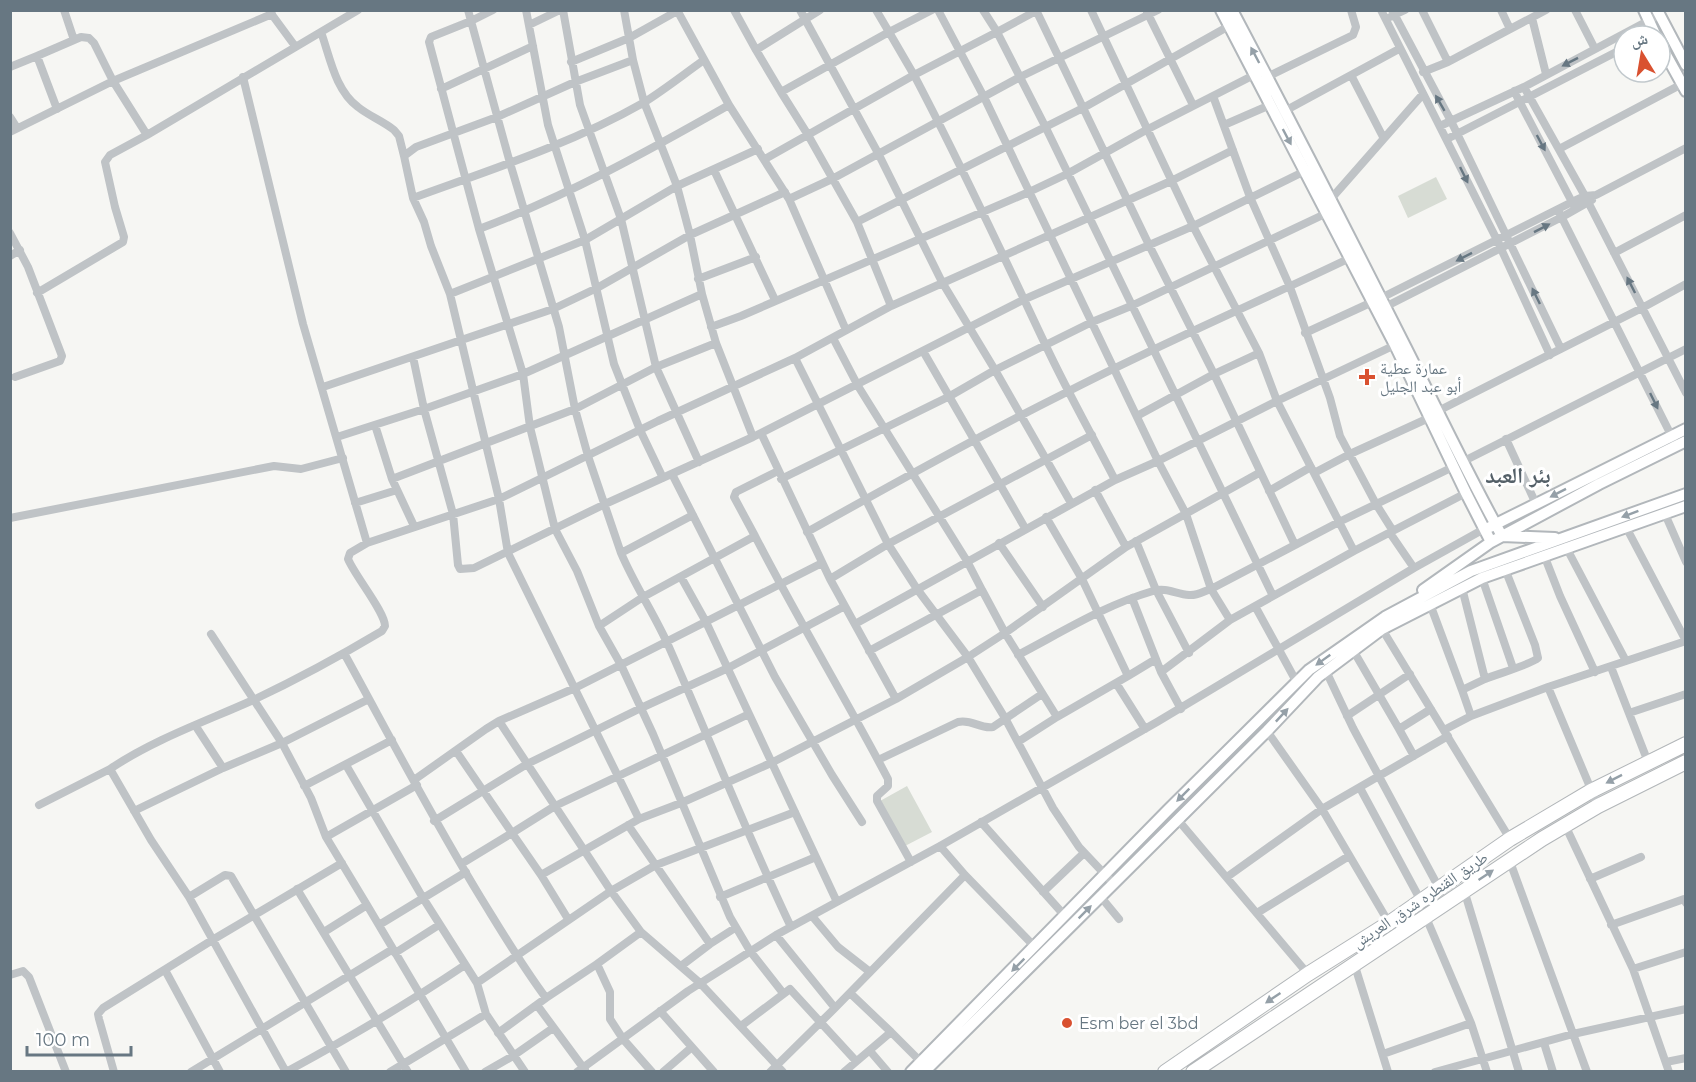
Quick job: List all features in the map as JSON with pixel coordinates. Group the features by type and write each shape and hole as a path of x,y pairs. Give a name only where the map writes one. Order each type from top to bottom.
{"highway":[{"name":"طريق القنطره شرق, العريش","path":"1165,1071 1308,974 1389,923 1510,839 1591,791 1686,744"},
{"name":"طريق القنطره شرق, العريش","path":"1193,1071 1509,859 1598,806 1685,763"}],"main road":[{"path":"1221,10 1254,75 1330,200 1458,464 1502,536"},
{"path":"1232,10 1267,77 1277,110 1305,171 1350,258 1379,305 1395,345 1434,414"},
{"path":"1644,10 1649,24"},
{"path":"1672,40 1686,65"},
{"path":"1672,66 1684,88"},
{"path":"1484,529 1678,441 1686,429"},
{"path":"1458,464 1466,494 1491,542"},
{"path":"911,1071 923,1067 1100,896 1108,879 1296,681 1318,663 1491,542 1596,480"},
{"path":"968,1022 1065,916 1178,820 1326,671 1353,650 1382,629 1511,564 1686,494"},
{"path":"1385,617 1471,571 1544,555 1565,543 1626,527 1686,506"},
{"path":"1502,536 1565,543"}],"street":[{"path":"64,10 74,40"},
{"path":"38,293 123,242 124,237 105,162 110,155 358,10"},
{"path":"468,10 510,163 554,309 575,409 588,456 621,554 667,643 708,734 767,878 791,927"},
{"path":"493,10 429,39 452,134 523,374 531,427 555,529 577,571 599,626 621,665 641,708 735,928 783,993"},
{"path":"526,10 554,145 585,240 606,338 621,386 663,478"},
{"path":"529,25 562,10 571,63 587,130 606,174 621,219 656,367 699,462"},
{"path":"624,10 633,60 644,102 677,186 690,235 698,279 716,343 733,386 757,435 830,579 896,699"},
{"path":"734,10 857,222 891,306"},
{"path":"800,10 878,153 942,282 1071,503"},
{"path":"756,50 820,10"},
{"path":"876,10 939,121 1025,299 1045,346 1115,480"},
{"path":"781,92 932,10"},
{"path":"938,10 984,97 1158,461 1186,514 1211,589 1230,620"},
{"path":"983,10 997,32 1045,126 1273,596"},
{"path":"1091,10 1193,226 1259,353 1277,401 1354,552"},
{"path":"323,387 554,309 597,288 690,235 832,179 1020,77 1158,10"},
{"path":"1267,77 1353,35 1356,27 1351,10"},
{"path":"1381,10 1497,240 1550,355"},
{"path":"1385,20 1393,13 1406,10"},
{"path":"1422,10 1448,62"},
{"path":"1501,10 1510,29"},
{"path":"1423,72 1448,62 1546,10"},
{"path":"1575,10 1596,63"},
{"path":"571,63 629,38 678,11 729,105 787,196 846,330"},
{"path":"765,159 914,75 1036,11 1295,545"},
{"path":"10,117 14,130 113,81 271,12 295,46"},
{"path":"1148,13 1193,105"},
{"path":"1393,13 1451,122 1561,349"},
{"path":"1440,126 1524,87 1648,21 1658,13"},
{"path":"1532,18 1546,74"},
{"path":"857,222 1083,108 1229,26"},
{"path":"321,32 338,81 346,96 399,136 413,198 450,294 499,499 508,552 639,819"},
{"path":"10,67 74,40 89,38 147,135"},
{"path":"441,89 533,46"},
{"path":"1224,125 1277,110 1399,49"},
{"path":"1447,140 1612,54"},
{"path":"37,56 57,109"},
{"path":"404,156 416,147 497,117 575,82 633,60"},
{"path":"413,198 510,163 587,130 644,102 704,60"},
{"path":"711,327 1029,192 1254,75"},
{"path":"1351,75 1383,137"},
{"path":"243,77 303,324 367,543"},
{"path":"1524,87 1587,200 1686,393"},
{"path":"1559,149 1684,88"},
{"path":"1514,92 1574,206"},
{"path":"1330,200 1423,94"},
{"path":"1213,96 1250,197 1290,287 1330,398 1335,425 1391,532 1414,568"},
{"path":"479,229 525,212 606,174 729,105"},
{"path":"1305,333 1379,305 1501,249 1574,206 1686,148"},
{"path":"450,294 585,240 677,186 758,149"},
{"path":"39,805 136,754 252,700 382,631 385,626 384,616 371,599 348,559 352,550 414,526 499,499 676,412 795,357 891,306 1171,181 1233,150"},
{"path":"714,170 775,300"},
{"path":"413,357 424,409 453,514 456,556 460,569 474,568 858,386 1025,299 1193,226 1305,171"},
{"path":"910,862 877,801 877,796 889,784 878,760 841,690 804,629 734,494 841,450 1092,322 1269,242 1327,213"},
{"path":"1379,305 1506,235 1560,214"},
{"path":"1560,214 1613,323 1678,441"},
{"path":"1614,253 1686,215"},
{"path":"10,233 20,250 61,350 60,362 15,377"},
{"path":"10,255 20,250"},
{"path":"698,279 756,256"},
{"path":"807,532 913,472 1068,391 1350,258"},
{"path":"1269,491 1434,414 1686,284"},
{"path":"337,437 523,374 702,294"},
{"path":"833,338 858,386 967,561 1005,633 1057,717"},
{"path":"392,479 575,409 656,367 716,343"},
{"path":"855,624 1095,490 1395,345"},
{"path":"1018,654 1132,598 1156,590 1171,590 1189,595 1211,589 1339,522 1686,349"},
{"path":"923,351 1025,528"},
{"path":"1137,416 1214,374 1259,353"},
{"path":"795,357 888,544 917,589 968,657 1005,718 1041,789 1084,853 1108,879"},
{"path":"375,425 392,479 414,526"},
{"path":"830,579 888,544 1092,435"},
{"path":"1506,439 1536,504"},
{"path":"10,518 274,466 301,469 343,458"},
{"path":"542,874 639,819 771,763 896,699 1005,633 1126,547 1259,473"},
{"path":"672,474 761,650 812,741 862,822"},
{"path":"354,503 397,490"},
{"path":"1095,490 1126,547"},
{"path":"1161,672 1230,620 1391,532 1466,494"},
{"path":"1665,514 1686,562"},
{"path":"621,554 693,515"},
{"path":"1046,517 1082,579 1128,676"},
{"path":"1227,877 1322,809 1414,756 1471,716 1548,687 1686,641 1626,527"},
{"path":"537,1005 582,1070 700,983 776,935 1041,789 1484,529"},
{"path":"599,626 643,597 755,536"},
{"path":"1136,541 1156,590 1189,653"},
{"path":"999,543 1043,607"},
{"path":"1565,543 1626,661"},
{"path":"1544,555 1595,672"},
{"path":"326,837 415,782 499,721 575,688 667,643 822,563"},
{"path":"1462,690 1533,662 1538,655 1511,564"},
{"path":"681,577 728,668 837,902"},
{"path":"1482,578 1513,668"},
{"path":"1462,588 1485,679"},
{"path":"869,651 982,590"},
{"path":"1132,598 1161,672 1180,709"},
{"path":"1430,604 1471,716"},
{"path":"434,821 527,764 728,668 845,606"},
{"path":"1255,606 1296,681"},
{"path":"1382,629 1510,839"},
{"path":"211,634 282,743 326,837 466,1071"},
{"path":"1353,650 1414,756"},
{"path":"344,653 434,821 517,956 546,998"},
{"path":"1018,742 1156,659"},
{"path":"1611,667 1648,762"},
{"path":"1326,671 1347,716 1439,888"},
{"path":"1347,716 1410,674"},
{"path":"1116,683 1145,729"},
{"path":"1548,687 1598,806"},
{"path":"878,760 958,722 968,720 989,728 997,725 1042,694"},
{"path":"1629,713 1686,694"},
{"path":"134,811 223,768 282,743 369,699"},
{"path":"1399,729 1431,709"},
{"path":"461,864 555,806 749,714"},
{"path":"499,721 611,891 641,932 700,983 780,1068"},
{"path":"195,725 223,768"},
{"path":"1267,731 1322,809 1389,923"},
{"path":"304,786 392,740"},
{"path":"456,751 542,874 568,920"},
{"path":"346,765 423,898 477,983 486,1014 525,1071"},
{"path":"110,769 214,939 286,1071 378,1020 465,965"},
{"path":"1359,788 1421,901"},
{"path":"477,983 611,891 656,866 795,812"},
{"path":"1178,820 1308,974"},
{"path":"981,822 1065,916"},
{"path":"628,825 710,944"},
{"path":"1566,825 1633,969 1669,1071"},
{"path":"940,846 1035,947"},
{"path":"1043,892 1084,853"},
{"path":"1257,913 1349,856"},
{"path":"720,897 816,857"},
{"path":"1590,879 1641,857"},
{"path":"1509,859 1587,1071"},
{"path":"114,1071 101,1029 99,1011 342,863"},
{"path":"379,925 466,873"},
{"path":"189,897 225,875 229,875 256,915 346,1071"},
{"path":"770,1071 780,1068 820,1023 965,875"},
{"path":"297,890 408,1071"},
{"path":"1464,890 1519,1071"},
{"path":"1100,896 1119,920"},
{"path":"1611,925 1685,900"},
{"path":"324,932 367,905"},
{"path":"1425,915 1471,1023 1487,1071"},
{"path":"812,916 838,947 870,972"},
{"path":"191,1071 349,974 440,925"},
{"path":"681,966 735,928"},
{"path":"498,1033 641,932"},
{"path":"776,935 835,1008"},
{"path":"1633,969 1686,952"},
{"path":"1354,963 1388,1071"},
{"path":"597,964 610,992 608,1008 610,1018 623,1039 652,1071"},
{"path":"165,970 220,1071"},
{"path":"10,975 23,971 29,977 66,1071"},
{"path":"741,1026 788,989 792,989 856,1061"},
{"path":"850,993 923,1067"},
{"path":"1435,1071 1458,1069 1483,1059 1573,1034 1686,1009"},
{"path":"660,1011 714,1071"},
{"path":"390,1071 486,1014"},
{"path":"1383,1054 1471,1023"},
{"path":"485,1071 513,1056 553,1028"},
{"path":"844,1071 891,1032"},
{"path":"1544,1043 1553,1071"},
{"path":"663,1071 692,1047"},
{"path":"870,1051 888,1071"},
{"path":"1666,1062 1686,1058"}],"shaded area":[{"path":"1436,177 1447,199 1408,218 1398,196"},
{"path":"907,786 932,832 905,846 880,801"}],"place":[{"name":"عمارة عطية أبو عبد الجليل","path":"1367,377"},
{"name":"Esm ber el 3bd","path":"1067,1023"}],"district":[{"name":"بئر العبد","path":"1518,475"}]}
